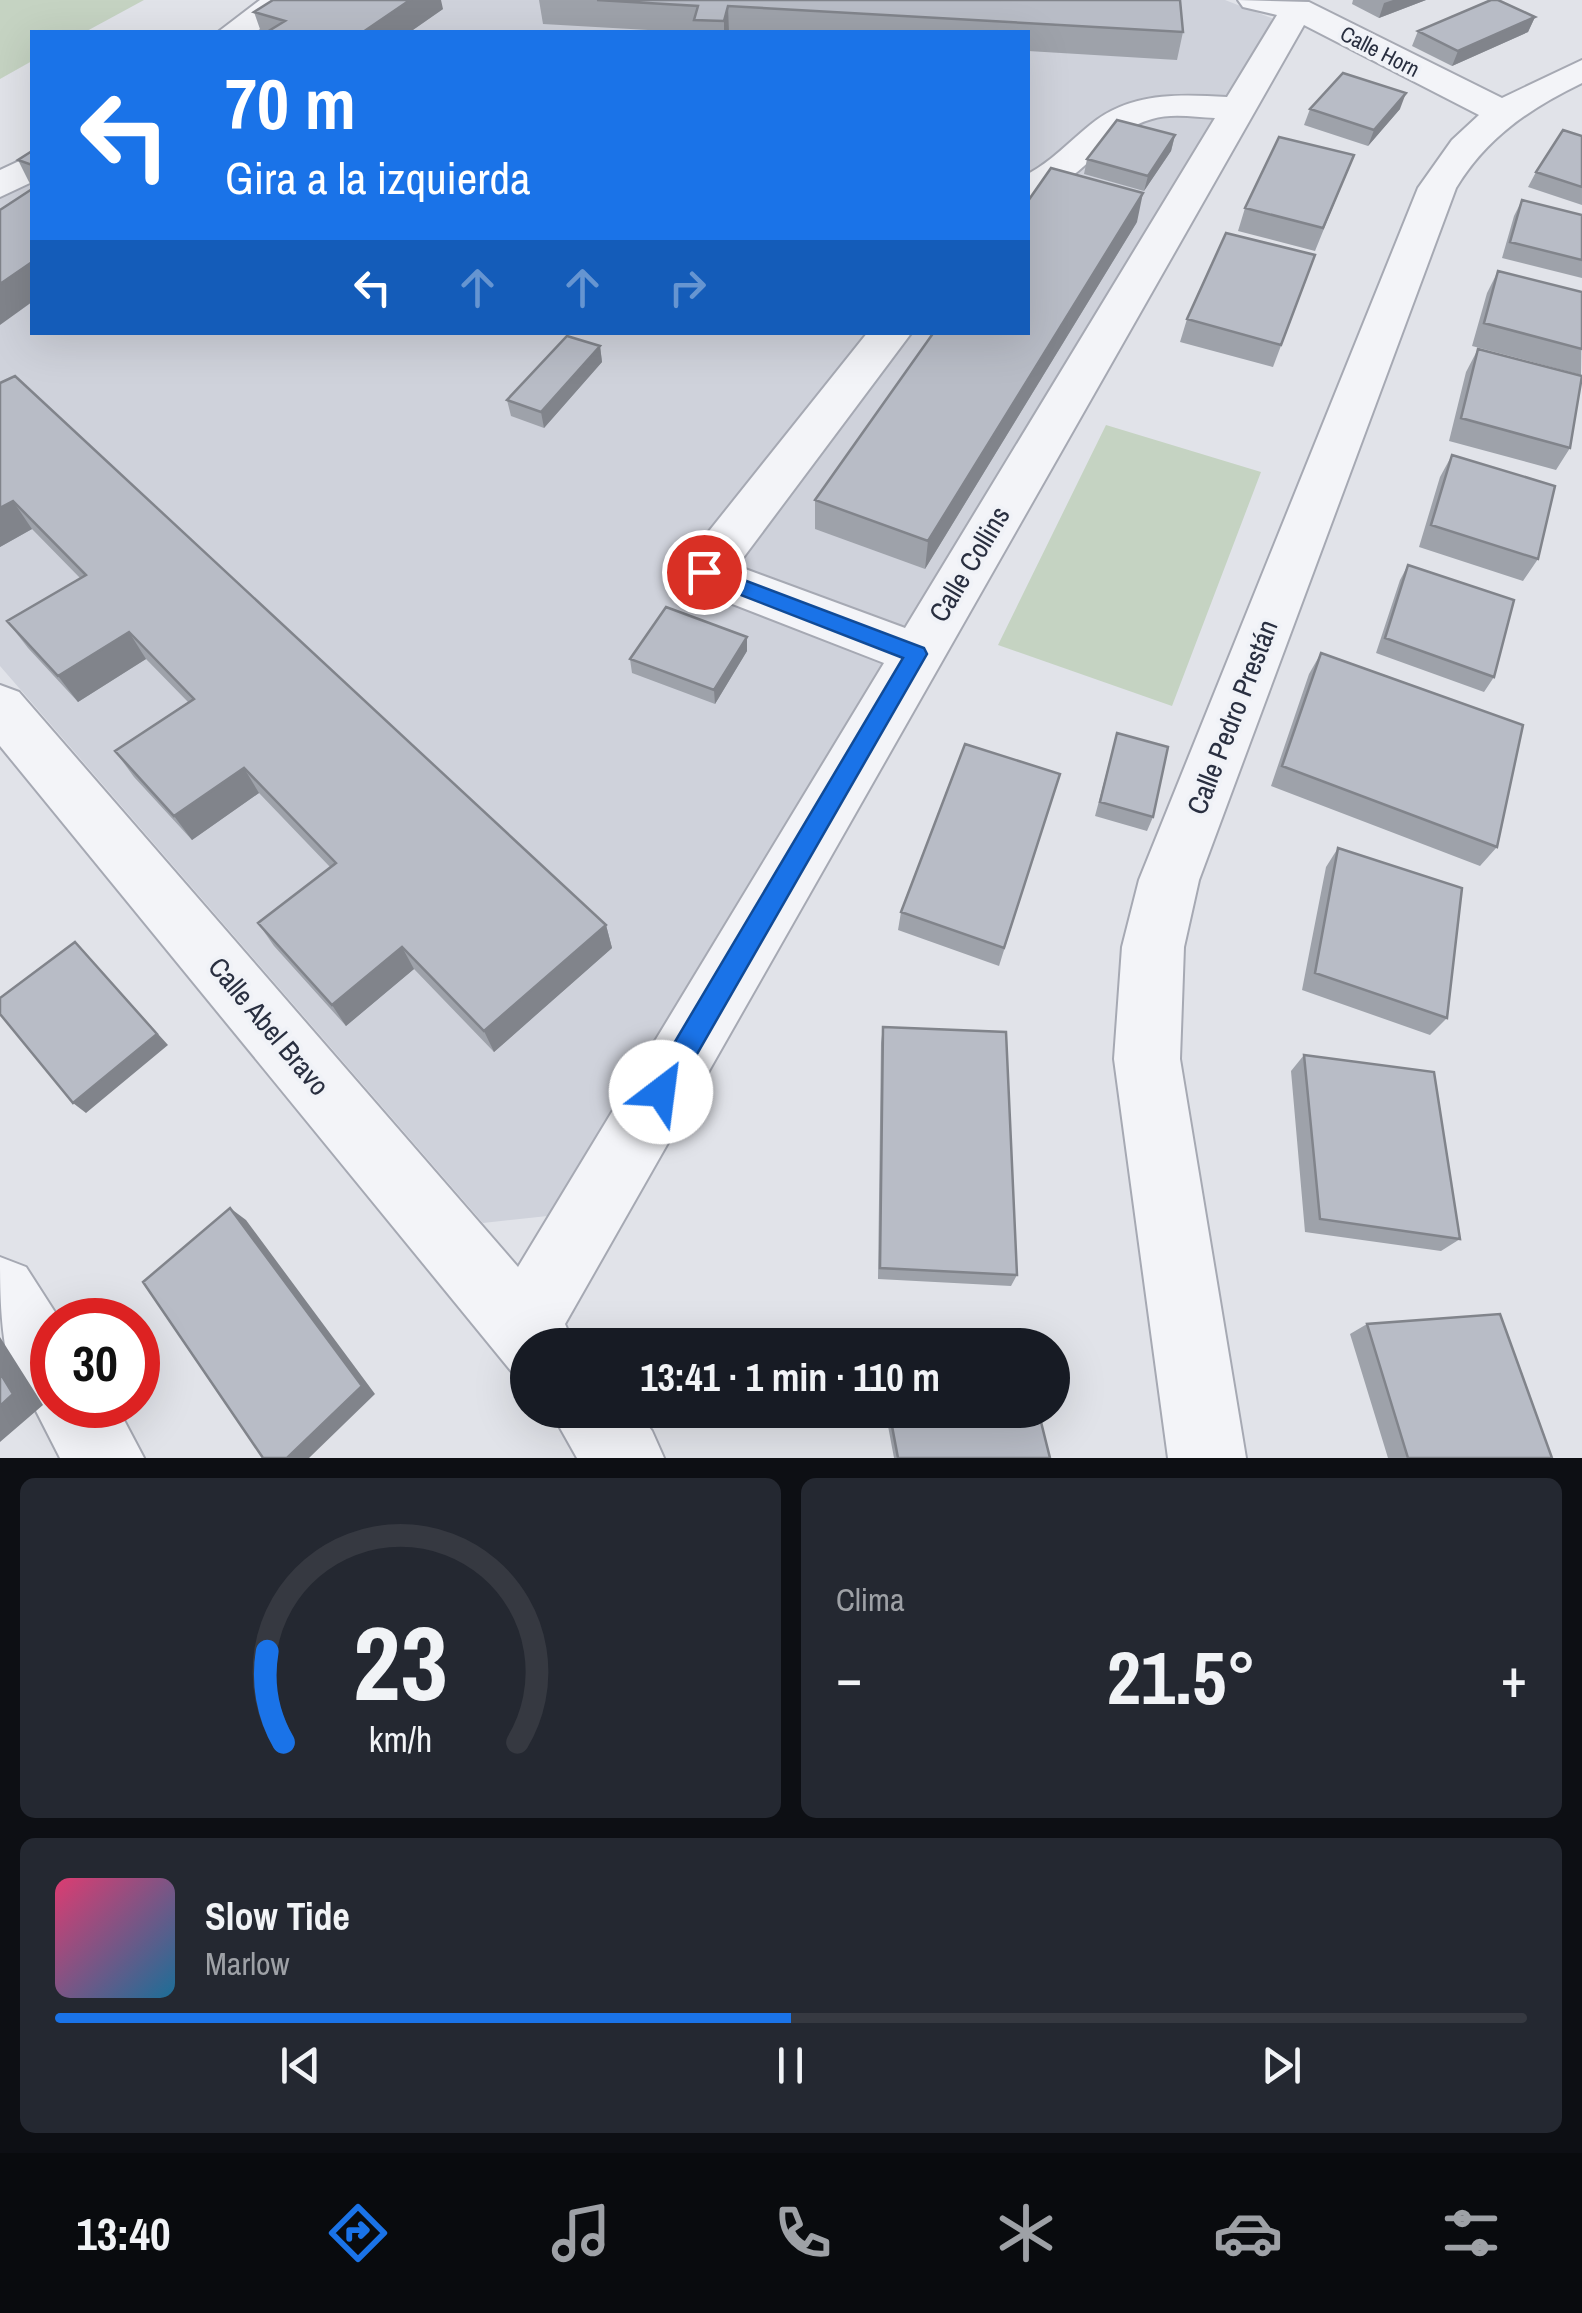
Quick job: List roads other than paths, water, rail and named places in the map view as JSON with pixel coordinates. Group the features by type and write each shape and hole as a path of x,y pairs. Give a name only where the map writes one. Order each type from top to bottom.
{"street":[{"path":"237,30 282,0"},
{"name":"Calle Collins","path":"535,1328 916,654 1238,109 1276,4"},
{"name":"Calle Horn","path":"1276,4 1502,112"},
{"name":"Calle Pedro Prestán","path":"1206,1458 1151,1109 1147,1012 1153,947 1169,880 1437,188 1462,148 1502,112 1582,70"},
{"path":"1030,187 1058,176 1131,113 1191,106 1238,109"},
{"path":"0,186 30,167"},
{"path":"889,335 704,572 916,654"},
{"name":"Calle Abel Bravo","path":"0,707 523,1328"},
{"path":"0,1293 30,1341"},
{"path":"86,1428 105,1458"},
{"path":"602,1428 625,1458"}]}
